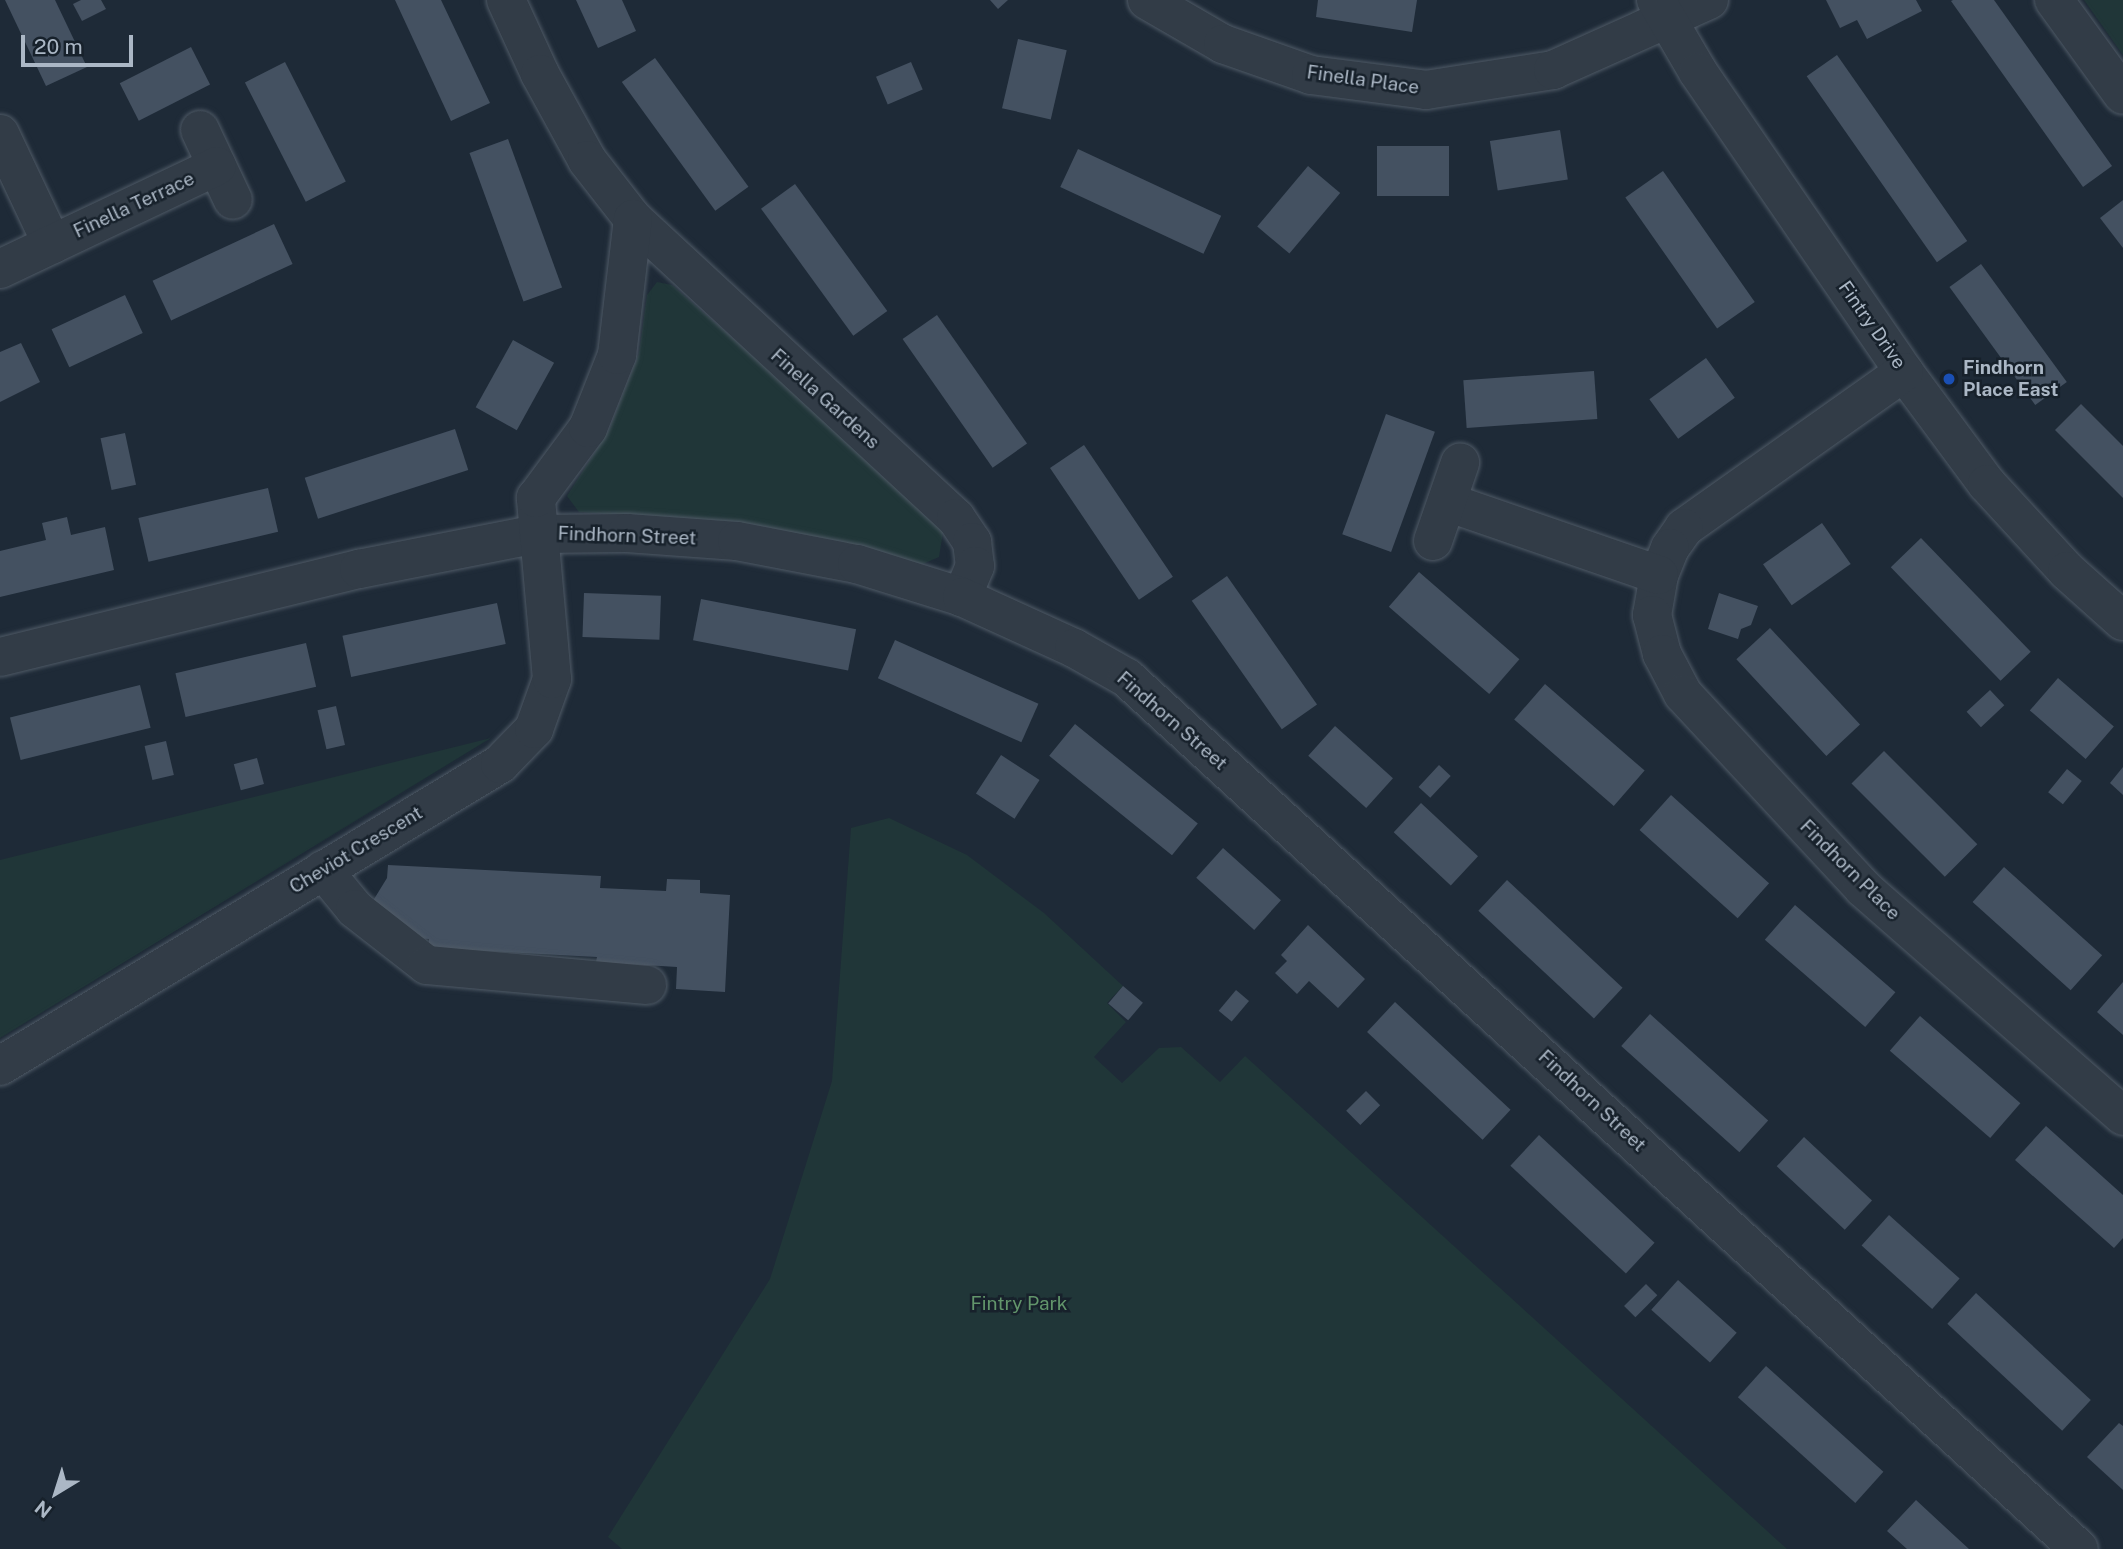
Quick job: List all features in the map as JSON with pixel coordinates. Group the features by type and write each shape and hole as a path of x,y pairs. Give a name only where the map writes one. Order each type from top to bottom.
{"street":[{"name":"Finella Gardens","path":"506,0 540,74 587,160 633,219 956,518 972,542 975,566 962,597"},
{"name":"Finella Place","path":"1147,0 1223,44 1311,75 1426,90 1553,71 1662,9 1709,0"},
{"path":"2054,0 2123,96"},
{"name":"Fintry Drive","path":"1662,9 1698,72 1904,372 1987,484 2067,571 2123,621"},
{"name":"Finella Terrace","path":"200,130 233,200"},
{"name":"Finella Terrace","path":"0,134 52,244"},
{"name":"Finella Terrace","path":"0,269 216,166"},
{"path":"538,534 536,498 588,428 617,355 633,219"},
{"name":"Findhorn Place","path":"1904,372 1684,528 1670,548 1659,575 1653,615 1662,654 1683,694 1863,888 2123,1116"},
{"path":"1433,541 1460,463"},
{"path":"1447,502 1659,575"},
{"name":"Findhorn Street","path":"0,657 359,569 538,534 627,533 737,541 857,564 962,597 1074,648 1127,678 2079,1549"},
{"name":"Cheviot Crescent","path":"0,1066 500,764 534,729 552,679 538,534"},
{"path":"323,870 355,909 427,965 647,985"}],"green space":[{"path":"2084,0 2123,0 2123,55"},
{"path":"657,282 672,285 793,391 943,532 939,557 918,566 708,520 579,512 567,496 609,430 639,353 647,295"},
{"path":"491,738 0,1038 0,860"},
{"name":"Fintry Park","path":"889,818 967,855 1044,913 1123,986 1107,1003 1126,1022 1094,1057 1122,1083 1159,1048 1181,1047 1220,1082 1245,1056 1787,1549 622,1549 608,1537 770,1279 832,1081 851,828"}],"building":[{"path":"5,0 55,0 87,67 46,86"},
{"path":"81,0 101,0 106,9 82,21 73,4"},
{"path":"395,0 441,0 490,103 451,121"},
{"path":"576,0 622,0 636,31 598,48"},
{"path":"990,0 1008,0 998,9"},
{"path":"1318,0 1417,0 1412,32 1316,17"},
{"path":"1826,0 1916,0 1922,11 1867,39 1857,20 1840,28"},
{"path":"1994,0 2112,166 2083,187 1951,1"},
{"path":"1018,39 1067,50 1051,119 1002,108"},
{"path":"191,47 210,84 139,121 120,83"},
{"path":"1837,55 1967,241 1937,262 1807,76"},
{"path":"655,58 748,187 715,211 622,82"},
{"path":"285,62 346,181 306,202 245,82"},
{"path":"911,62 923,90 888,104 876,77"},
{"path":"1560,130 1568,179 1498,190 1490,141"},
{"path":"508,139 562,287 524,301 469,153"},
{"path":"1377,146 1449,146 1449,196 1377,196"},
{"path":"1078,149 1221,216 1203,254 1060,187"},
{"path":"1308,166 1340,193 1289,254 1257,227"},
{"path":"1663,171 1755,302 1717,328 1625,197"},
{"path":"795,184 887,311 853,336 761,209"},
{"path":"2123,200 2123,248 2100,218"},
{"path":"274,224 293,264 171,321 153,281"},
{"path":"1981,264 2067,382 2035,405 1949,287"},
{"path":"125,295 143,333 69,367 52,329"},
{"path":"937,315 1027,444 993,468 903,339"},
{"path":"513,340 554,363 517,430 476,407"},
{"path":"21,343 40,382 0,402 0,352"},
{"path":"1706,358 1735,398 1678,439 1649,399"},
{"path":"1594,371 1597,419 1467,428 1463,380"},
{"path":"2081,404 2123,446 2123,498 2055,430"},
{"path":"1386,414 1435,432 1391,552 1342,534"},
{"path":"455,429 468,470 318,519 305,478"},
{"path":"125,433 136,485 112,490 101,438"},
{"path":"1084,445 1173,577 1139,600 1050,468"},
{"path":"268,488 278,532 149,562 138,518"},
{"path":"67,517 71,535 105,527 114,570 0,597 0,551 46,540 42,523"},
{"path":"1822,523 1851,564 1792,605 1763,564"},
{"path":"1921,538 2031,652 2001,681 1891,567"},
{"path":"1419,572 1519,659 1489,694 1389,607"},
{"path":"1227,576 1317,705 1282,729 1192,601"},
{"path":"584,593 661,596 659,640 582,637"},
{"path":"1719,593 1758,606 1751,625 1741,629 1738,639 1708,629"},
{"path":"701,599 856,629 848,670 693,640"},
{"path":"497,603 506,644 351,677 342,636"},
{"path":"1770,628 1860,725 1826,756 1736,659"},
{"path":"895,640 1038,704 1021,742 878,678"},
{"path":"306,643 316,687 186,717 175,673"},
{"path":"2058,678 2114,727 2086,759 2030,710"},
{"path":"1545,684 1645,771 1614,806 1514,719"},
{"path":"140,685 151,728 21,760 10,717"},
{"path":"1990,690 2004,705 1981,727 1967,712"},
{"path":"336,706 345,745 326,749 317,710"},
{"path":"1075,724 1198,823 1172,855 1049,756"},
{"path":"1335,726 1393,778 1366,808 1308,756"},
{"path":"166,741 174,775 152,780 145,746"},
{"path":"1884,751 1977,844 1945,877 1851,784"},
{"path":"1001,755 1040,780 1015,819 976,794"},
{"path":"257,758 264,784 241,790 234,764"},
{"path":"1439,765 1451,776 1430,798 1419,787"},
{"path":"2123,767 2123,795 2110,783"},
{"path":"2067,769 2082,781 2063,804 2048,792"},
{"path":"1671,795 1769,883 1738,918 1640,830"},
{"path":"1421,803 1478,856 1451,885 1394,832"},
{"path":"1223,848 1281,900 1254,930 1196,878"},
{"path":"388,865 601,876 600,888 666,891 667,879 700,880 700,893 730,895 725,992 676,989 677,967 596,962 597,957 429,948 429,939 417,938 371,904 387,878"},
{"path":"2004,867 2102,955 2071,990 1973,902"},
{"path":"1507,880 1623,988 1594,1018 1478,911"},
{"path":"1795,905 1895,992 1865,1027 1765,940"},
{"path":"1308,925 1365,979 1338,1008 1309,981 1297,994 1275,973 1287,961 1281,955"},
{"path":"2123,982 2123,1035 2097,1012"},
{"path":"1123,986 1143,1003 1128,1020 1108,1004"},
{"path":"1236,990 1249,1001 1232,1022 1219,1011"},
{"path":"1395,1002 1511,1110 1483,1140 1367,1032"},
{"path":"1650,1014 1768,1120 1739,1152 1621,1046"},
{"path":"1920,1016 2020,1103 1990,1138 1890,1051"},
{"path":"1366,1091 1380,1105 1360,1125 1346,1111"},
{"path":"2046,1126 2123,1195 2123,1238 2114,1248 2015,1160"},
{"path":"1539,1135 1655,1243 1626,1273 1510,1166"},
{"path":"1804,1137 1872,1200 1845,1230 1777,1166"},
{"path":"1889,1215 1960,1279 1932,1309 1862,1245"},
{"path":"1678,1280 1737,1333 1710,1363 1651,1310"},
{"path":"1646,1284 1657,1295 1635,1317 1624,1306"},
{"path":"1976,1293 2091,1400 2062,1431 1947,1324"},
{"path":"1766,1366 1883,1472 1855,1503 1738,1397"},
{"path":"2119,1423 2123,1426 2123,1490 2087,1457"},
{"path":"1916,1500 1969,1549 1907,1549 1887,1531"}],"place":[{"name":"Findhorn Place East","path":"1949,379"}]}
